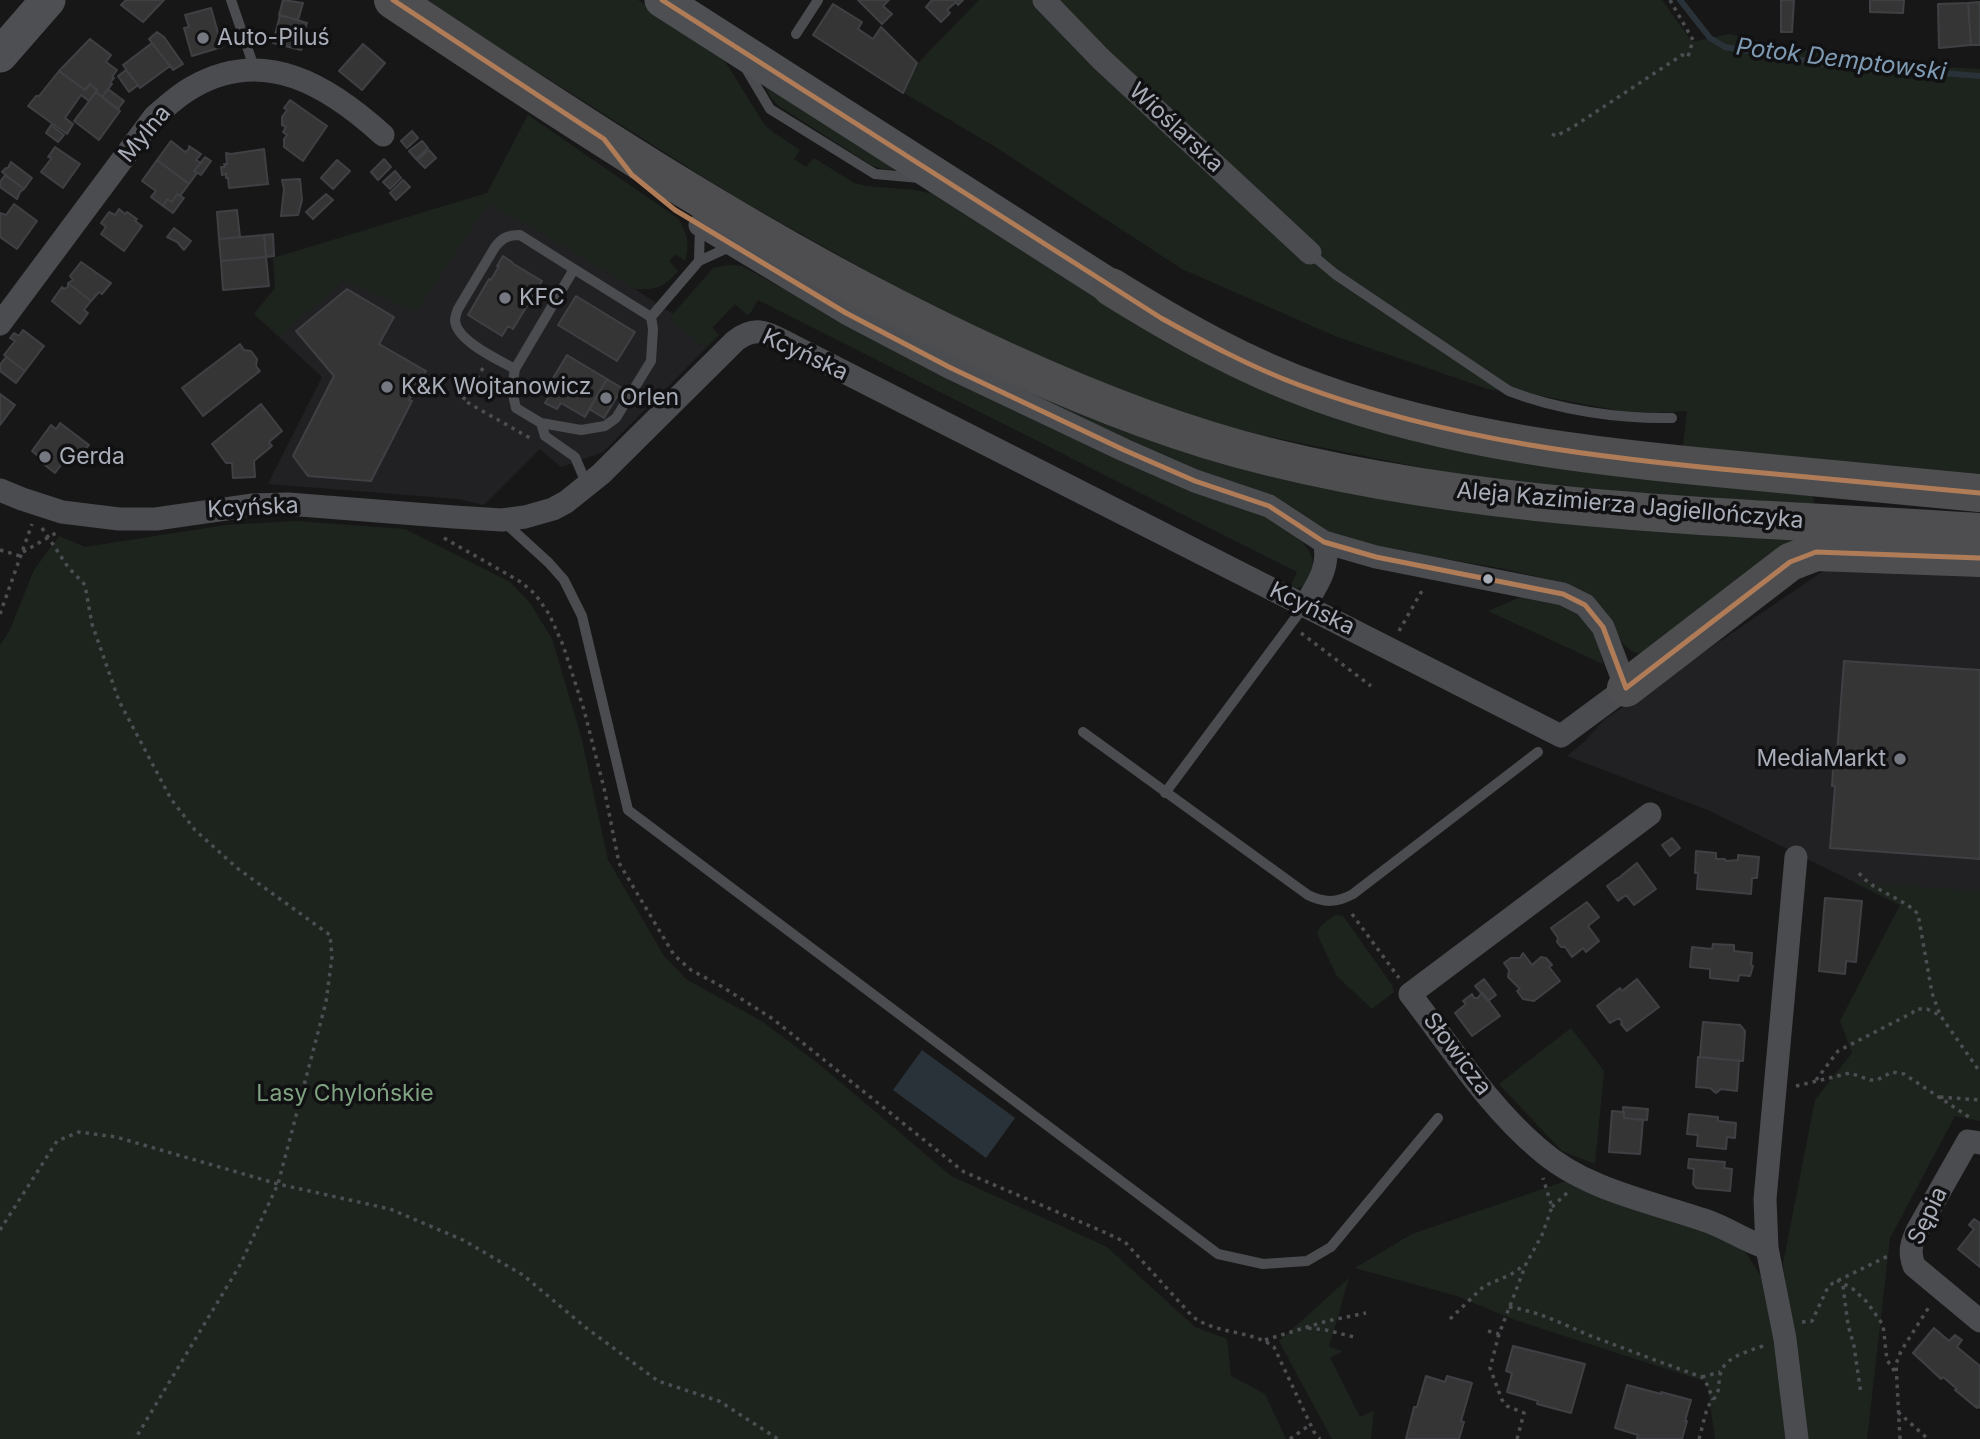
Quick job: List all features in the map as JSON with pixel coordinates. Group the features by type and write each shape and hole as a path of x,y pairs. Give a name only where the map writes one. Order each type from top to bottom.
{"highway":[{"name":"Aleja Kazimierza Jagiellończyka","path":"393,0 604,139 749,229 863,292 1049,381 1192,435 1239,449 1371,479 1451,492 1687,515 1980,532"},
{"path":"604,139 632,175 675,210 699,243"},
{"name":"Aleja Kazimierza Jagiellończyka","path":"1111,287 1199,340 1316,392 1385,414 1464,433 1609,457 1980,493"},
{"path":"1626,688 1790,562 1816,552 1980,558"}],"main road":[{"path":"0,55 48,0"},
{"name":"Aleja Kazimierza Jagiellończyka","path":"662,0 1111,287"}],"street":[{"name":"Wioślarska","path":"1044,0 1101,59 1310,253"},
{"name":"Mylna","path":"0,324 154,117 194,86 236,71 280,72 309,82 357,111 383,135"},
{"path":"699,243 734,245 846,313 958,371 1195,481 1269,506 1324,542 1376,557 1563,594 1585,605 1603,627 1626,688"},
{"name":"Kcyńska","path":"0,490 62,512 119,519 156,519 253,505 288,504 502,520 525,517 553,509 587,485 617,459 735,341 746,332 755,330 793,346 1561,736 1626,688"},
{"path":"1305,605 1326,561 1324,542"},
{"name":"Słowicza","path":"1650,814 1410,994 1492,1101 1538,1149 1588,1180 1703,1220 1767,1248"},
{"path":"1796,857 1765,1199 1767,1248 1791,1331 1797,1439"},
{"name":"Sępia","path":"1980,1143 1968,1141 1917,1231 1910,1254 1914,1266 1980,1321"}],"lane":[{"path":"231,0 255,70"},
{"path":"796,34 818,0"},
{"path":"515,369 465,338 454,319 501,239 511,235 520,235 651,317"},
{"path":"575,269 515,369 512,395 516,408 541,423 581,430 605,426 616,418 651,361 651,317 699,243 734,245"},
{"path":"1310,253 1335,274 1509,391 1532,400 1579,409 1640,418 1672,418"},
{"path":"541,423 545,436 575,457 587,485"},
{"path":"502,520 564,580 582,616 628,810 1218,1254 1263,1264 1307,1261 1331,1247 1438,1118"},
{"path":"1166,793 1305,605"},
{"path":"1083,732 1308,895 1321,901 1342,900 1353,894 1538,752"}],"path":[{"path":"1552,134 1556,136 1573,127 1682,55 1688,57 1693,40 1670,0"},
{"path":"490,355 463,400 538,443"},
{"path":"0,614 35,517"},
{"path":"41,527 68,567 85,585 92,624 119,701 171,799 195,830 237,868 330,935 332,957 326,1002 278,1184 240,1265 135,1439"},
{"path":"0,550 21,555 65,528"},
{"path":"436,534 521,582 535,594 549,614 563,645 584,710 604,788 619,863 674,955 691,970 773,1019 964,1172 1125,1242 1192,1316 1203,1324 1265,1340 1274,1348 1320,1439"},
{"path":"17,543 25,545"},
{"path":"1390,648 1428,579"},
{"path":"1290,625 1371,685"},
{"path":"1859,873 1879,890 1918,914 1932,993 1940,1015 1980,1072"},
{"path":"1352,914 1410,994"},
{"path":"1814,1082 1838,1051 1916,1009 1927,1009 1940,1015"},
{"path":"1775,1091 1850,1073 1870,1080 1877,1080 1892,1072 1905,1074 1980,1124"},
{"path":"1940,1097 1980,1100"},
{"path":"0,1230 57,1141 79,1132 116,1137 278,1184 390,1209 463,1240 523,1275 584,1327 658,1381 719,1401 778,1439"},
{"path":"1517,1439 1524,1413 1507,1406 1502,1400 1490,1368 1499,1334 1552,1207 1539,1167 1538,1149"},
{"path":"1699,1439 1708,1406 1719,1388 1721,1372 1730,1360 1812,1321 1828,1287 1837,1280 1886,1256 1910,1254"},
{"path":"1450,1319 1484,1286 1510,1275 1526,1264"},
{"path":"1837,1280 1853,1289 1867,1302 1883,1325 1887,1360 1896,1374"},
{"path":"1842,1284 1861,1394"},
{"path":"1900,1439 1896,1364 1901,1351 1941,1288"},
{"path":"1510,1307 1549,1317 1588,1335 1702,1377 1721,1372"},
{"path":"1265,1340 1327,1321 1366,1313"},
{"path":"1306,1328 1358,1338"},
{"path":"1488,1331 1499,1334"},
{"path":"1702,1377 1713,1400"},
{"path":"1898,1412 1927,1439"},
{"path":"1290,1439 1311,1424"}],"shaded area":[{"path":"487,204 528,225 635,289 673,314 670,321 690,334 699,344 708,346 603,452 561,467 540,449 484,505 458,499 268,484 322,377 279,337 344,280 416,312"},
{"path":"1831,566 1980,577 1980,918 1911,910 1708,810 1567,756 1604,720"},
{"path":"922,1050 1015,1118 986,1158 893,1090"}],"green space":[{"path":"424,0 638,0 717,53 764,124 800,150 794,159 806,167 814,158 854,183 944,196 1201,359 1813,496 1814,504 1553,486 1443,472 1232,429 1097,383 912,296 735,197"},
{"path":"979,0 1662,0 1692,42 1729,34 1873,64 1980,69 1980,474 1683,446 1687,411 1636,414 1527,393 1488,389 1335,336 1182,269 994,146 904,93 919,62"},
{"path":"762,81 904,170 883,169 871,165 779,106 771,98"},
{"path":"528,115 679,219 687,239 687,255 685,261 676,254 669,261 678,271 668,281 655,288 635,289 528,225 487,204 416,312 344,280 279,337 254,314 275,288 273,258 487,193"},
{"path":"715,224 1101,417 1806,537 1645,655 1633,652 1624,645 1600,605 1579,589 1500,568 1356,544 1332,536 1082,421"},
{"path":"742,266 893,349 1268,516 1298,538 1309,552 1313,569 1307,585 1290,587 1297,572 758,300 747,315 735,304 712,328 719,335 708,346 699,344 690,334 670,321 713,268"},
{"name":"Lasy Chylońskie","path":"296,521 405,529 510,582 530,603 552,639 581,736 608,860 664,956 686,979 763,1022 820,1065 951,1176 1107,1247 1195,1327 1227,1339 1231,1376 1265,1394 1286,1439 0,1439 0,645 9,632 34,570 59,536 85,547 226,525"},
{"path":"1530,593 1569,604 1594,628 1603,664 1488,611"},
{"path":"1853,882 1980,891 1980,1121 1955,1116 1890,1238 1867,1439 1804,1439 1783,1264 1815,1100 1852,1053 1840,1021 1900,905"},
{"path":"1336,915 1343,916 1392,985 1394,992 1372,1009 1337,976 1317,934 1325,923"},
{"path":"1571,1028 1604,1071 1595,1164 1562,1151 1499,1084"},
{"path":"1569,1180 1741,1245 1762,1278 1778,1352 1790,1439 1715,1439 1707,1382 1515,1320 1457,1296 1355,1268 1412,1234"},
{"path":"1349,1278 1329,1347 1343,1351 1330,1358 1360,1417 1374,1411 1371,1439 1332,1439 1279,1341"}],"building":[{"path":"126,0 164,0 143,22 121,5"},
{"path":"283,0 303,3 298,20 279,15"},
{"path":"858,0 889,0 883,6 892,14 882,24"},
{"path":"932,0 963,0 947,10 950,13 941,22 926,7"},
{"path":"1781,0 1794,0 1792,32 1781,32"},
{"path":"1870,0 1904,0 1903,13 1870,12"},
{"path":"1980,2 1980,45 1971,45 1968,3"},
{"path":"1968,3 1971,45 1939,48 1938,4"},
{"path":"833,4 862,22 858,29 873,39 881,27 917,63 903,93 813,35"},
{"name":"Auto-Piluś","path":"211,8 222,47 192,56 184,28 189,27 185,15"},
{"path":"280,15 307,23 303,35 305,43 301,50 273,43"},
{"path":"157,32 164,37 183,64 173,70 149,39"},
{"path":"90,39 111,55 106,62 117,70 112,77 112,84 102,97 90,84 85,90 59,71"},
{"path":"152,43 170,66 140,88 123,65"},
{"path":"363,44 385,63 362,90 339,71"},
{"path":"126,70 138,85 129,92 118,76"},
{"path":"59,71 85,90 90,84 97,90 89,101 81,95 65,118 73,124 67,134 28,106"},
{"path":"108,89 124,101 118,109 102,97"},
{"path":"96,92 120,111 99,140 74,121"},
{"path":"290,100 327,126 303,161 284,147 287,135 283,132 286,127 282,125 282,117"},
{"path":"51,125 64,135 58,142 46,133"},
{"path":"412,131 418,138 407,148 401,141"},
{"path":"171,141 185,152 189,146 201,154 196,160 201,163 194,171 197,173 189,184 157,160"},
{"path":"422,141 428,148 416,159 409,151"},
{"path":"55,147 80,164 63,188 41,172 51,159 48,157"},
{"path":"264,149 268,184 229,188 228,178 226,174 222,175 221,167 227,164 226,153"},
{"path":"429,150 436,158 425,168 417,160"},
{"path":"205,157 211,161 201,175 194,171"},
{"path":"384,159 391,167 378,180 371,172"},
{"path":"157,160 189,184 180,196 177,194 172,202 167,199 163,206 151,197 156,191 142,181"},
{"path":"337,160 350,171 333,189 321,178"},
{"path":"11,162 32,178 24,189 2,172"},
{"path":"395,171 401,178 390,189 383,182"},
{"path":"5,175 24,189 17,199 0,187"},
{"path":"300,179 302,200 298,215 281,216 284,189 282,180"},
{"path":"403,180 410,187 396,200 390,193"},
{"path":"177,194 184,198 173,213 163,206 167,199 172,202"},
{"path":"326,194 333,200 313,219 306,212"},
{"path":"14,204 37,221 17,249 0,237 0,213 6,215"},
{"path":"119,209 137,219 135,221 142,226 124,251 101,234 106,227 101,223 109,212 115,215"},
{"path":"237,210 240,237 219,239 217,212"},
{"path":"174,228 191,241 184,250 177,242 167,237"},
{"path":"273,234 274,256 266,257 264,235"},
{"path":"264,235 266,257 221,261 219,239"},
{"name":"KFC","path":"503,256 542,281 513,329 508,326 502,336 468,315"},
{"path":"266,257 269,286 223,290 221,261"},
{"path":"81,262 111,283 102,294 99,292 91,301 68,283 73,280 70,276"},
{"path":"68,283 91,301 84,310 88,313 80,324 52,301 62,287 68,287"},
{"path":"347,289 394,317 379,344 426,371 409,400 412,401 371,481 308,476 293,456 334,376 296,331"},
{"path":"576,296 635,332 617,361 558,325"},
{"path":"23,330 44,346 25,371 4,355 15,341 10,338 14,333 19,336"},
{"path":"240,344 257,359 256,366 260,371 203,416 182,388"},
{"name":"Orlen","path":"567,355 607,379 585,417 561,403 557,409 545,403 549,396 544,393"},
{"path":"6,357 25,371 16,383 0,371 0,365"},
{"name":"Orlen","path":"607,379 622,388 604,418 589,409"},
{"path":"0,394 15,405 0,425"},
{"path":"261,404 282,431 269,442 272,446 254,461 255,477 233,478 232,463 226,463 212,444"},
{"path":"60,423 89,445 73,462 67,457 55,473 32,451 51,425 56,429"},
{"path":"1844,661 1980,670 1980,859 1830,848 1835,786 1832,786 1834,753 1837,754"},
{"path":"1672,838 1680,848 1670,856 1662,845"},
{"path":"1696,851 1716,853 1716,859 1726,861 1738,860 1738,855 1759,857 1757,878 1752,878 1751,894 1697,889"},
{"path":"1637,863 1656,889 1634,905 1626,895 1618,901 1607,886"},
{"path":"1825,898 1862,901 1856,962 1846,961 1845,974 1819,971"},
{"path":"1587,902 1599,917 1588,926 1599,941 1586,952 1583,948 1572,957 1565,947 1561,947 1557,942 1558,938 1551,928"},
{"path":"1713,944 1734,945 1734,951 1752,953 1753,966 1750,976 1739,975 1738,981 1710,978 1710,969 1690,967 1692,947 1712,949"},
{"path":"1523,953 1532,965 1541,957 1546,958 1552,965 1549,967 1560,981 1534,1001 1523,999 1517,991 1520,989 1508,977 1509,970 1504,963 1511,958 1520,958"},
{"path":"1484,979 1496,995 1488,1001 1475,986"},
{"path":"1637,979 1659,1007 1627,1031 1619,1018 1610,1023 1597,1006"},
{"path":"1482,992 1500,1016 1472,1036 1455,1013 1466,1004 1463,1001 1472,994 1474,998 1478,998"},
{"path":"1703,1022 1740,1025 1745,1031 1743,1061 1700,1057"},
{"path":"1698,1057 1743,1061 1739,1061 1737,1091 1721,1089 1716,1093 1710,1088 1696,1087"},
{"path":"1623,1107 1648,1109 1647,1120 1624,1118"},
{"path":"1612,1111 1624,1112 1624,1118 1643,1120 1640,1154 1609,1152"},
{"path":"1689,1114 1718,1117 1718,1121 1736,1123 1735,1138 1727,1137 1726,1149 1697,1146 1698,1135 1687,1134"},
{"path":"1689,1159 1725,1162 1724,1168 1732,1169 1730,1191 1696,1188 1693,1184 1694,1169 1688,1168"},
{"path":"1974,1219 1980,1223 1980,1267 1958,1249 1974,1229 1969,1225"},
{"path":"1934,1328 1949,1341 1955,1335 1962,1340 1957,1347 1980,1366 1980,1408 1955,1390 1957,1389 1943,1377 1941,1379 1913,1353"},
{"path":"1513,1346 1585,1364 1571,1413 1507,1392 1512,1373 1506,1371"},
{"path":"1426,1376 1445,1382 1447,1376 1472,1383 1461,1421 1464,1422 1459,1439 1406,1439"},
{"path":"1627,1385 1691,1400 1682,1439 1639,1439 1638,1435 1615,1428"}],"waterway":[{"name":"Potok Demptowski","path":"1680,0 1710,38 1725,47 1825,64 1980,76"}],"transit line":[{"path":"393,0 604,139 632,175 675,210 846,313 949,367 1124,450 1195,481 1269,506 1324,542 1376,557 1563,594 1585,605 1603,627 1626,688"},
{"path":"662,0 1161,318 1229,354 1299,385 1412,420 1528,445 1646,461 1980,493"},
{"path":"1626,688 1790,562 1816,552 1980,558"}],"place":[{"name":"Auto-Piluś","path":"203,38"},
{"name":"KFC","path":"505,298"},
{"name":"K&K Wojtanowicz","path":"387,387"},
{"name":"Orlen","path":"606,398"},
{"name":"Gerda","path":"45,457"},
{"name":"MediaMarkt","path":"1900,759"}]}
